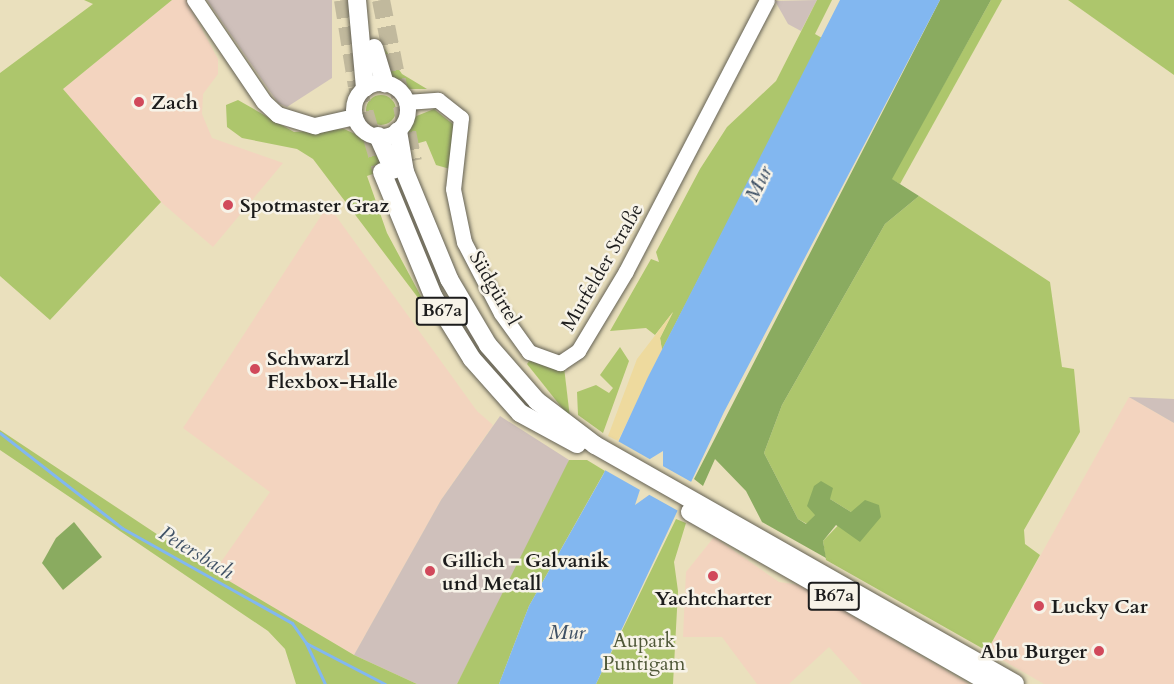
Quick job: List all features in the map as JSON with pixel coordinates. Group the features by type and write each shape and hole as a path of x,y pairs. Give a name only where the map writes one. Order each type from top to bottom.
{"main road":[{"path":"195,0 264,102 278,115 315,126 355,117"},
{"path":"357,0 365,88 356,101 355,117 363,130 378,136 398,131"},
{"path":"368,0 385,83 406,102 406,119 398,131 399,152 418,208 469,317 519,384 563,421"},
{"path":"365,88 385,83"},
{"path":"378,136 423,248 462,324 496,374 540,422"},
{"name":"Südgürtel","path":"413,161 478,308 563,421"},
{"name":"B67a","path":"382,172 413,253 460,341 505,400 705,514 991,684"},
{"name":"B67a","path":"563,421 593,449"},
{"name":"B67a","path":"705,514 1016,684"}],"street":[{"name":"Murfelder Straße","path":"406,102 438,100 461,118 453,189 464,242 501,312 529,352 560,363 578,351 626,271 767,0"}],"shaded area":[{"name":"Zach","path":"172,0 186,0 218,59 218,74 203,94 202,114 212,138 283,163 213,247 161,202 63,89"},
{"path":"207,0 332,0 332,78 287,107 278,103"},
{"path":"817,0 801,31 788,24 775,1"},
{"path":"328,205 477,411 493,425 441,500 354,655 214,572 270,492 183,428"},
{"path":"1129,397 1174,423 1174,684 1044,684 987,651"},
{"path":"1129,397 1174,399 1174,423"},
{"path":"500,416 569,460 565,474 457,684 417,684 354,655 441,500"},
{"path":"714,537 779,582 800,585 969,684 862,684 829,647 789,684 757,684 722,637 683,637 686,572"}],"green space":[{"path":"84,0 172,0 63,89 161,202 50,320 0,276 0,73 93,4"},
{"path":"817,0 832,0 815,34 822,38 662,350 660,338 673,312 655,335 646,328 610,331 651,259 659,262 656,252 700,169 727,127 776,81"},
{"path":"940,0 991,0 892,179 919,196 885,224 782,405 764,453 798,519 806,524 815,515 807,506 814,486 821,481 833,488 830,499 851,512 865,500 879,505 881,517 860,542 836,525 823,541 826,558 762,522 746,491 715,459 703,486 694,479"},
{"path":"991,0 1002,0 900,184 891,179"},
{"path":"1068,0 1174,0 1174,75"},
{"path":"385,49 402,74 427,89 408,89 389,77"},
{"path":"381,95 387,96 395,104 395,116 387,124 381,125 375,124 367,116 366,110 367,104 375,96"},
{"path":"238,100 294,132 344,129 373,142 387,169 367,176 387,233 431,315 313,159 297,149 242,138 227,127 226,105"},
{"path":"434,109 454,125 450,169 436,165 426,141 401,148 414,117"},
{"path":"919,196 1050,282 1062,367 1074,369 1080,432 1024,530 1025,544 1040,555 987,651 826,560 823,541 851,512 830,499 807,524 798,519 764,453 782,405 885,224"},
{"path":"620,347 629,361 603,433 578,415 577,392 596,385 609,393 613,388 600,375"},
{"path":"530,360 564,367 570,418 527,364"},
{"path":"0,430 214,572 354,655 417,684 296,684 285,649 268,631 0,450"},
{"path":"569,460 587,460 605,471 529,606 499,684 457,684"},
{"name":"Aupark Puntigam","path":"676,519 686,523 674,562 678,591 673,684 596,684"},
{"path":"74,522 102,557 63,590 42,563 56,538"}],"sand":[{"path":"673,312 660,338 662,350 618,441 608,436 637,359"}],"water":[{"name":"Mur","path":"840,0 940,0 724,412 596,684 499,684 529,606 603,475 648,377","holes":["663,451 663,466 649,495 635,505 650,459"]}],"pier":[{"path":"616,440 653,461 640,490 603,469"},
{"path":"661,465 695,484 682,513 646,493"}],"waterway":[{"name":"Petersbach","path":"0,433 122,528 292,623 306,643 385,684"},
{"path":"306,643 325,684"}],"tunnel":[{"path":"343,0 357,86 382,172"},
{"path":"381,0 413,161"}],"place":[{"name":"Zach","path":"139,102"},
{"name":"Spotmaster Graz","path":"228,205"},
{"name":"Schwarzl Flexbox-Halle","path":"255,369"},
{"name":"Gillich - Galvanik und Metall","path":"430,571"},
{"name":"Yachtcharter","path":"713,576"},
{"name":"Lucky Car","path":"1039,606"},
{"name":"Abu Burger","path":"1099,651"}]}
